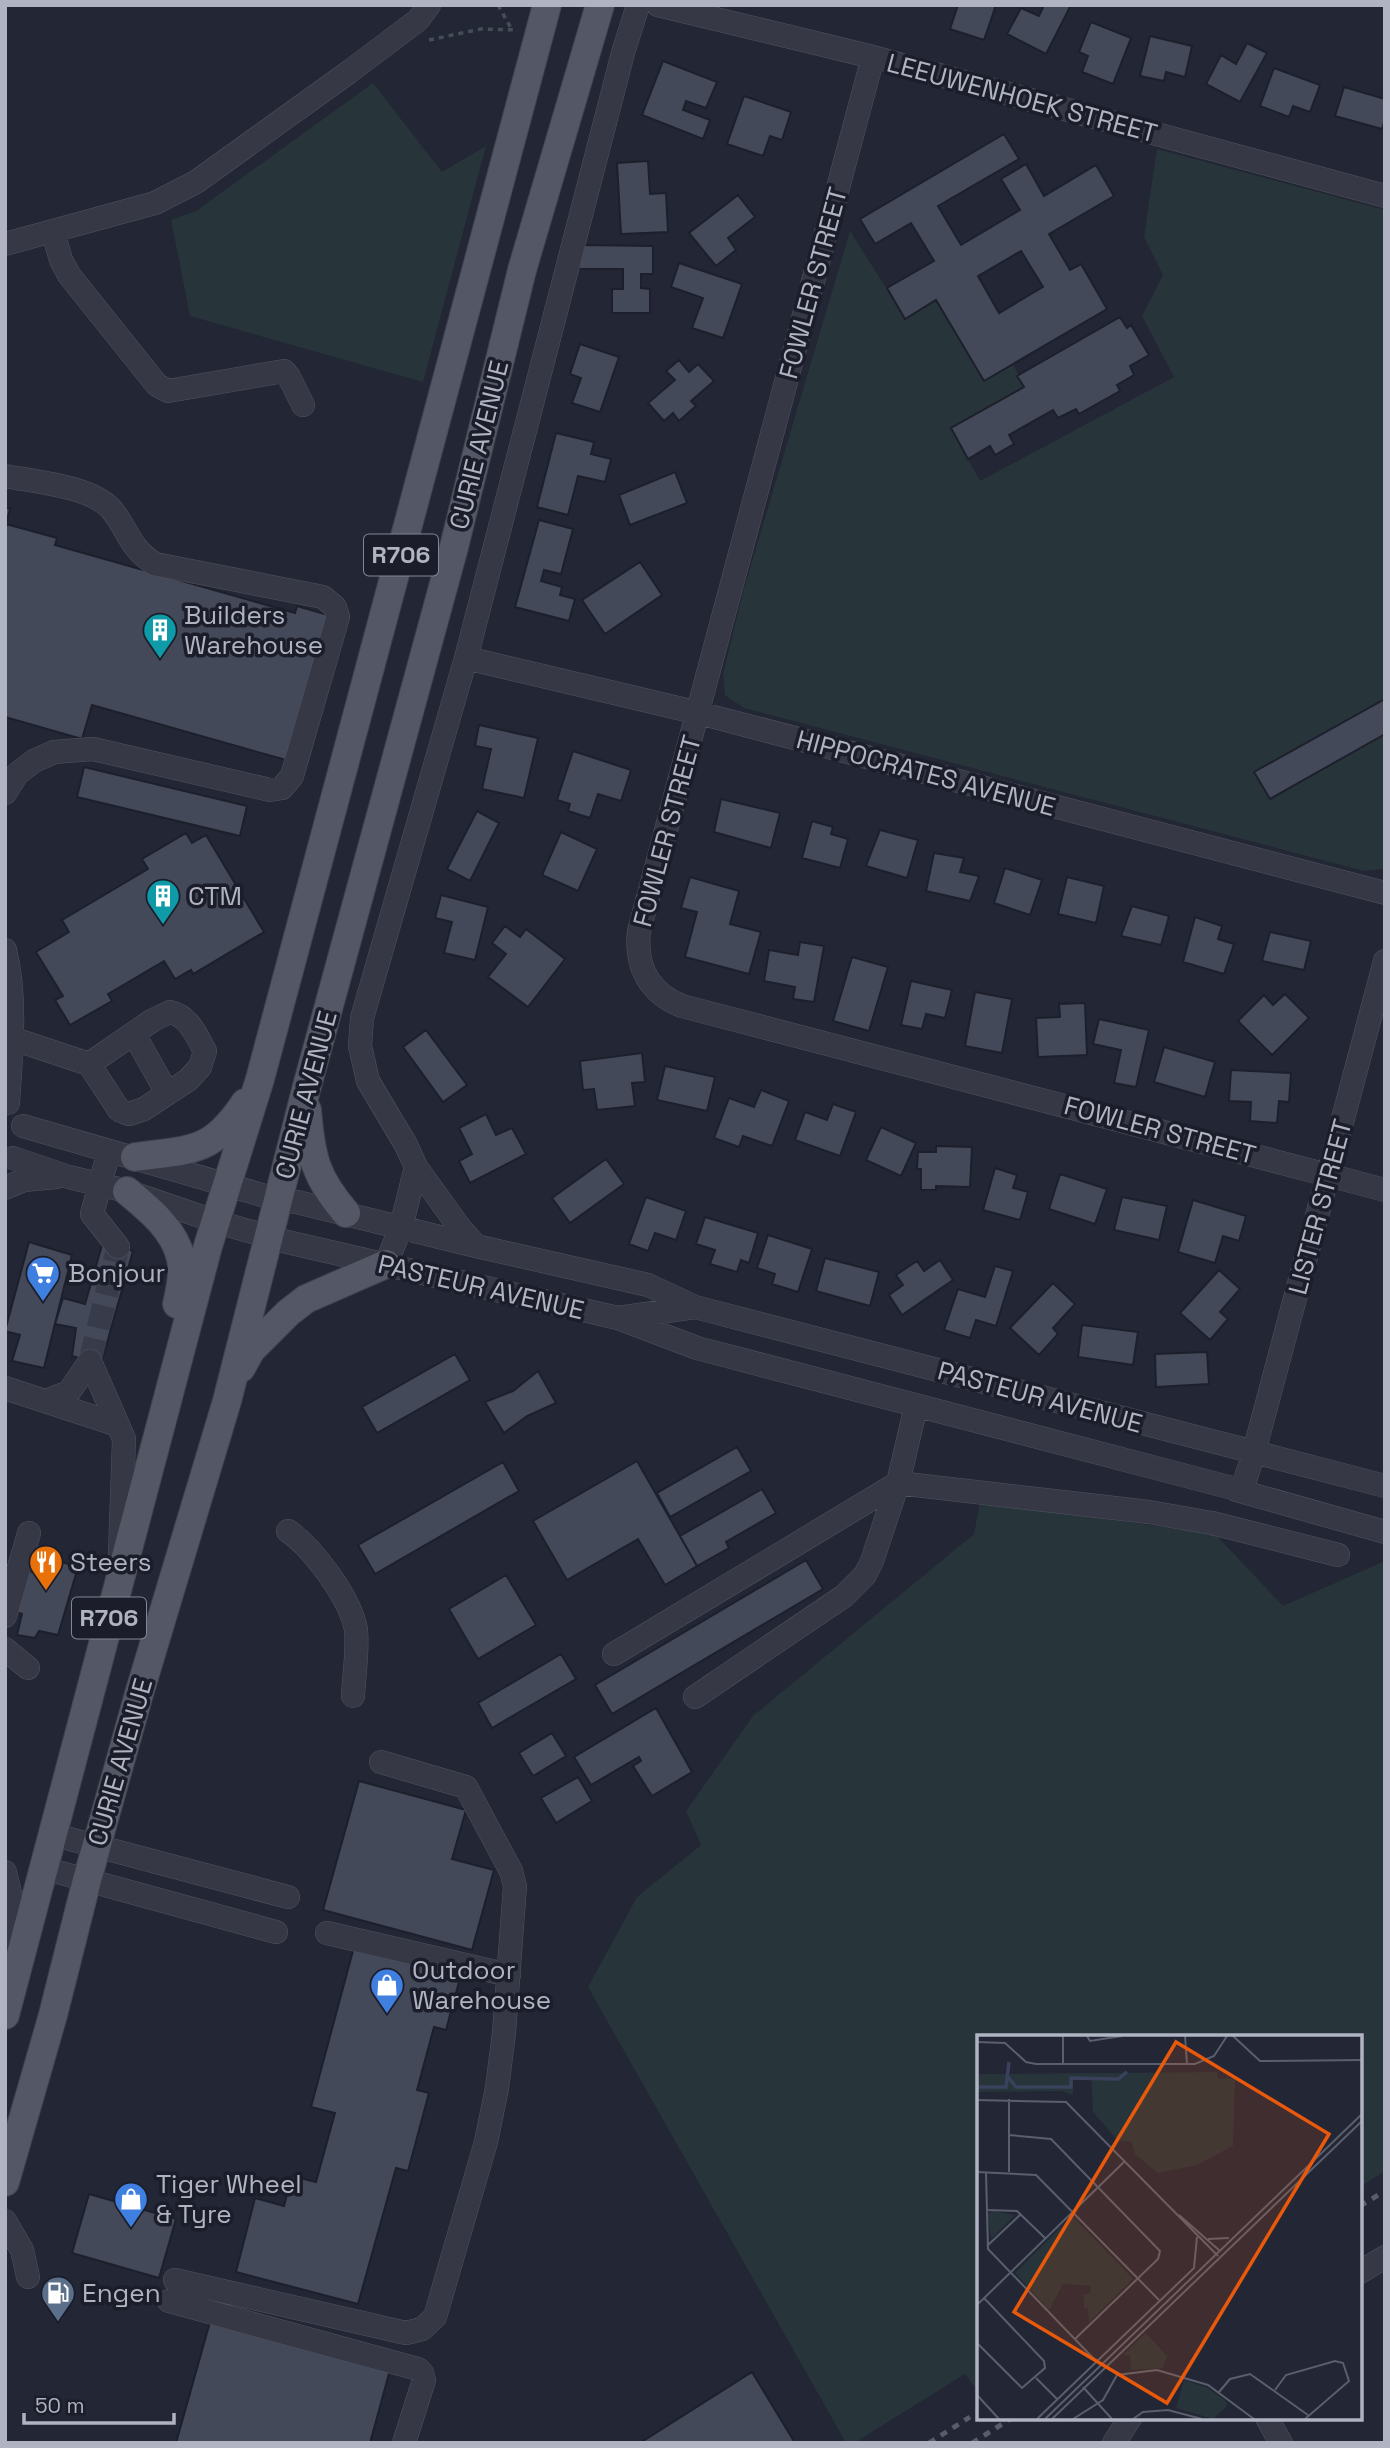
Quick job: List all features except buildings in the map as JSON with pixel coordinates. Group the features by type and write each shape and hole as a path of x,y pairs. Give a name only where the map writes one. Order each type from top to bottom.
{"main road":[{"name":"CURIE AVENUE","path":"5,2182 139,1694 227,1401 306,1090 454,547 522,270 600,5"},
{"name":"CURIE AVENUE","path":"5,2015 208,1246 260,1079 544,18"},
{"path":"122,1154 199,1147 217,1137 231,1124 260,1079"},
{"path":"306,1090 309,1135 319,1176 329,1194 346,1213"},
{"path":"113,1188 154,1214 170,1235 181,1259 182,1277 169,1351 162,1421"},
{"path":"227,1401 251,1350 288,1313 319,1292 386,1264"}],"street":[{"path":"5,244 155,202 196,182 418,20 429,5"},
{"name":"CURIE AVENUE","path":"476,1246 416,1167 368,1081 362,1060 360,1031 466,658 638,5"},
{"name":"LEEUWENHOEK STREET","path":"658,5 873,57 1385,196"},
{"name":"FOWLER STREET","path":"873,57 638,943 638,957 645,975 649,983 668,1000 734,1021 916,1066 1385,1190"},
{"path":"53,232 61,260 69,275 157,384 168,391 284,371 303,405"},
{"path":"5,476 94,496 113,512 128,539 139,552 155,564 323,597 335,607 338,617 292,776 282,788 270,790 93,749 54,752 34,761 17,774 5,793"},
{"name":"HIPPOCRATES AVENUE","path":"466,658 699,713 1385,893"},
{"path":"5,950 9,963 7,1102 18,1113 23,1126 22,1143 9,1161 69,1177"},
{"name":"LISTER STREET","path":"1236,1490 1243,1487 1254,1452 1385,961"},
{"path":"9,1037 89,1065 119,1111 129,1114 144,1109 188,1080 200,1067 205,1051 186,1018 170,1012 89,1065"},
{"path":"134,1034 167,1093"},
{"name":"PASTEUR AVENUE","path":"23,1126 279,1200 346,1213 648,1285 695,1307 1385,1486"},
{"path":"118,1247 92,1214 113,1188 122,1154"},
{"path":"386,1264 401,1227 416,1167"},
{"path":"5,1188 24,1180 69,1177"},
{"name":"PASTEUR AVENUE","path":"69,1177 287,1242 618,1318 695,1307"},
{"path":"618,1318 697,1348 1385,1532"},
{"path":"46,1401 69,1392 90,1361 124,1439 120,1580"},
{"path":"5,1388 118,1425"},
{"path":"695,1697 844,1596 864,1575 872,1561 898,1483 916,1406"},
{"path":"614,1654 898,1483 1149,1512 1212,1522 1338,1555"},
{"path":"288,1531 314,1553 354,1619 356,1632 353,1696"},
{"path":"5,1616 29,1533"},
{"path":"5,1649 28,1668"},
{"path":"381,1762 460,1783 467,1789 514,1882 509,1975 499,2074 486,2142 435,2317 427,2326 406,2333 172,2290 421,2371 424,2381 404,2443"},
{"path":"51,1834 288,1897"},
{"path":"43,1868 276,1932"},
{"path":"5,1872 10,1893 17,1971"},
{"path":"327,1933 509,1975"},
{"path":"5,2221 22,2250 28,2277"},
{"path":"1362,2271 1385,2257"},
{"path":"1114,2443 1129,2420"},
{"path":"1268,2420 1281,2443"}],"path":[{"path":"498,5 512,30"},
{"path":"426,41 481,29 512,30 544,18"}],"shaded area":[{"path":"373,83 442,172 486,146 423,382 190,316 171,220 196,211"},
{"path":"1157,149 1385,210 1384,869 1364,871 744,708 725,695 723,674 743,592 850,231 905,318 936,300 984,381 1013,364 1024,387 951,429 980,481 1174,377 1142,316 1163,275 1144,237"},
{"path":"980,1502 1215,1534 1283,1606 1385,1561 1385,2171 1362,2186 1362,2035 977,2035 977,2390 965,2374 854,2443 846,2443 588,1987 637,1897 701,1845 686,1811 753,1716 974,1534"}],"tunnel":[{"path":"90,1361 118,1247"}],"railway":[{"path":"1362,2205 1385,2191"},
{"path":"929,2443 970,2417"},
{"path":"972,2443 1009,2420"}],"place":[{"name":"Builders Warehouse","path":"160,660"},
{"name":"CTM","path":"163,926"},
{"name":"Bonjour","path":"43,1303"},
{"name":"Steers","path":"46,1592"},
{"name":"Outdoor Warehouse","path":"387,2015"},
{"name":"Tiger Wheel & Tyre","path":"131,2229"},
{"name":"Engen","path":"58,2323"}]}
